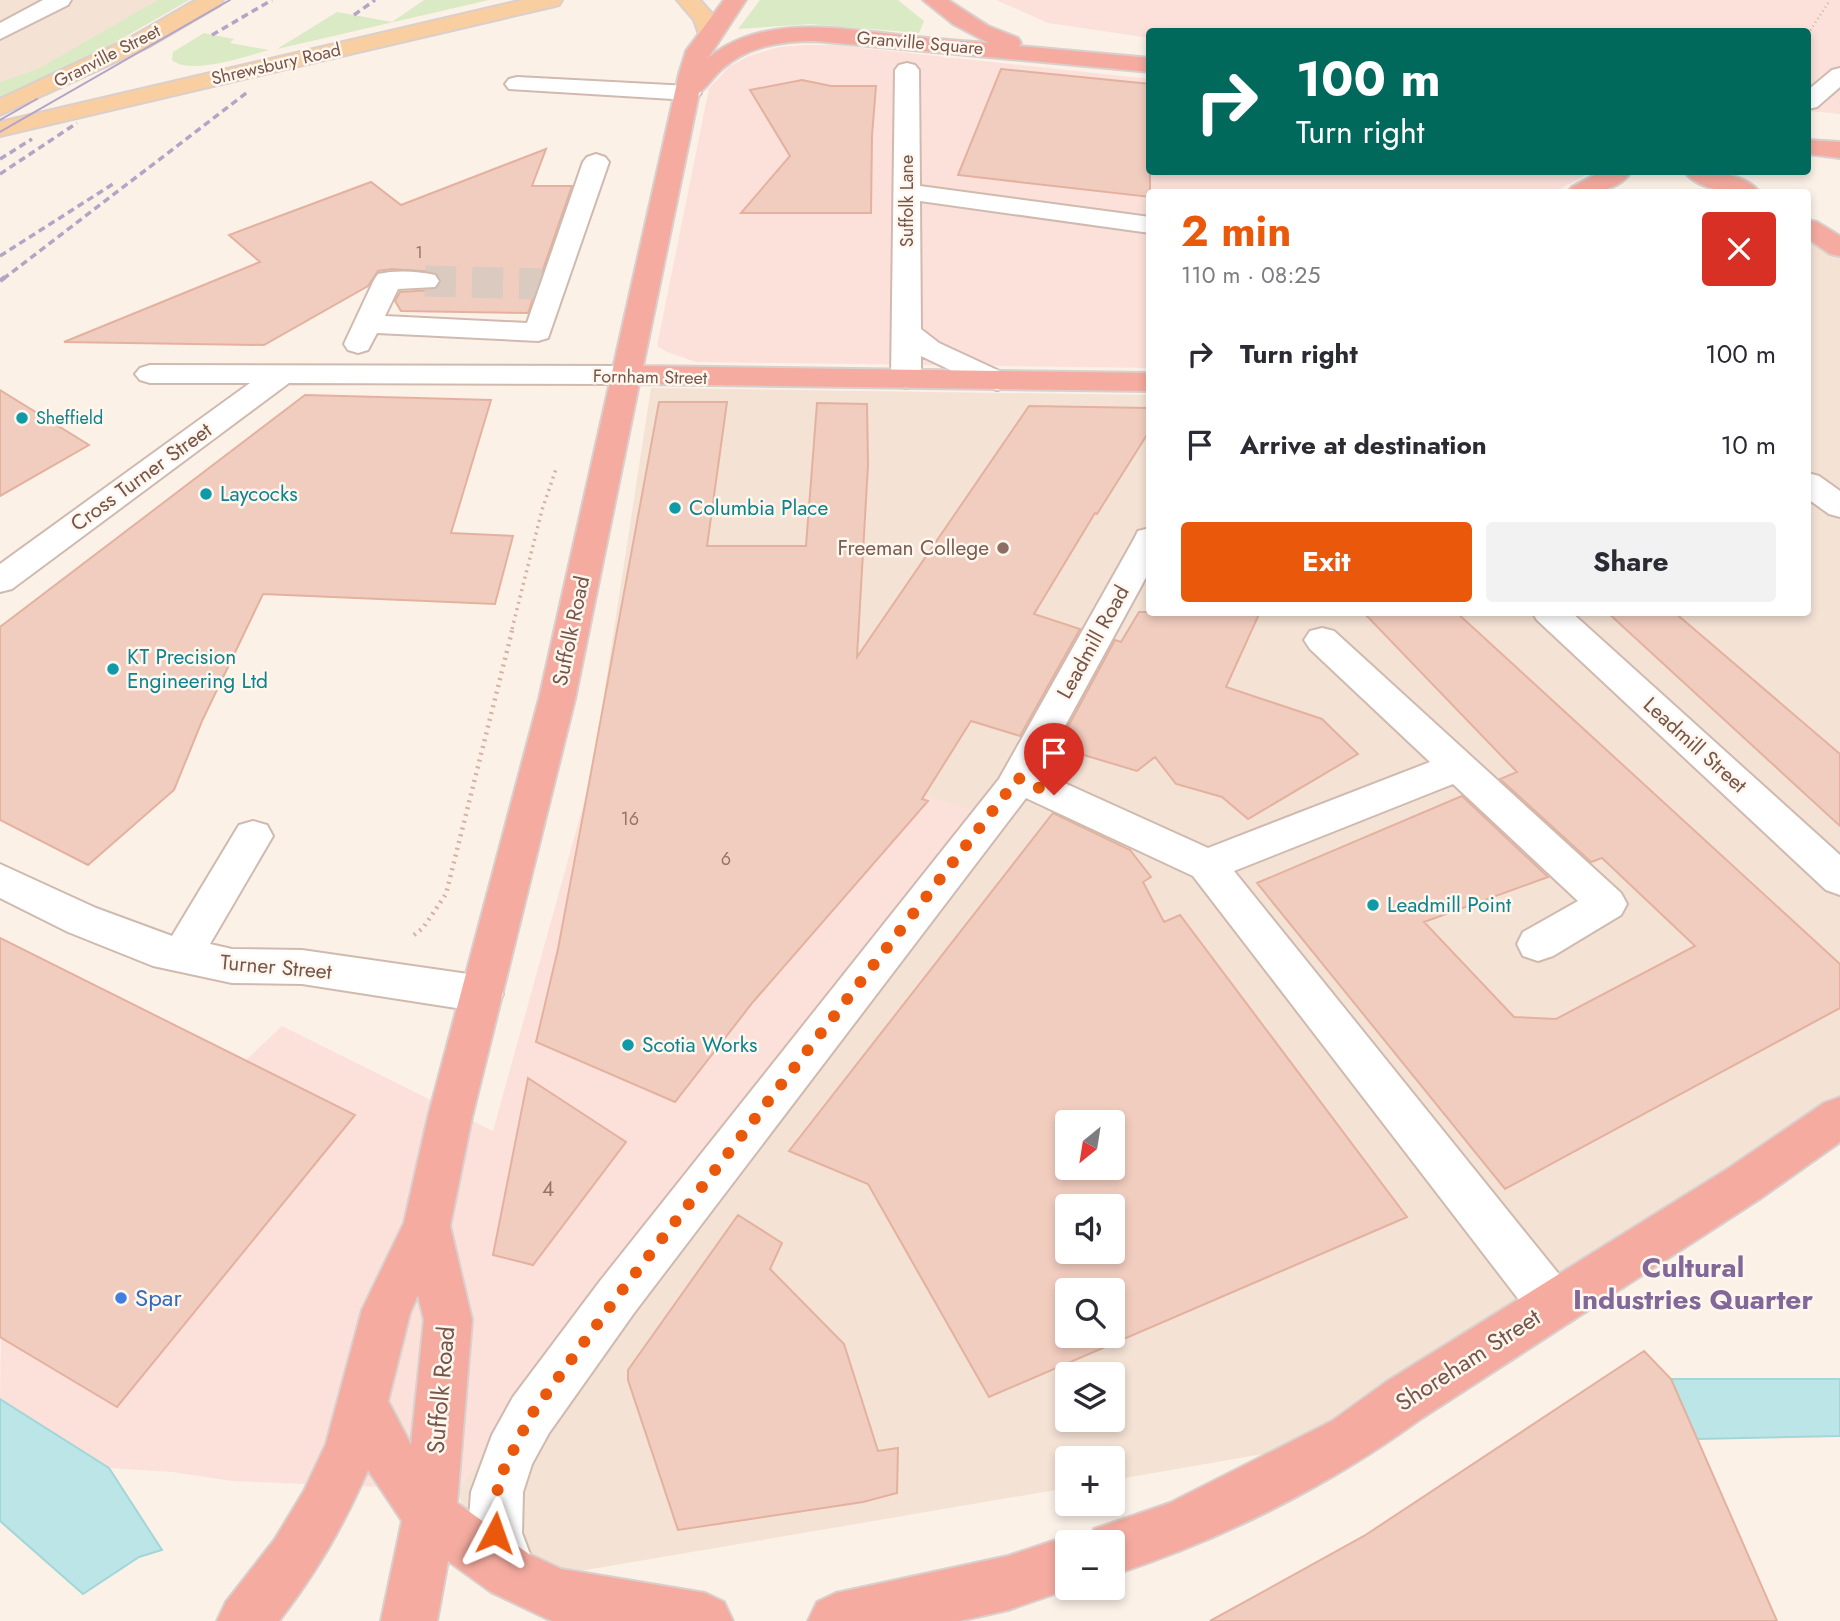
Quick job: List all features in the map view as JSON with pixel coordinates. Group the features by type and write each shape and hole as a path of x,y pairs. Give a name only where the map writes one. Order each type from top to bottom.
{"highway":[{"path":"709,35 735,0"},
{"name":"Granville Square","path":"934,0 958,18 994,38 1046,54"},
{"name":"Suffolk Road","path":"430,1514 393,1464 378,1438 363,1401 386,1310 427,1226 450,1117 557,699 698,51 709,35"},
{"name":"Granville Square","path":"689,93 704,72 720,59 737,49 770,37 823,35 1046,54"},
{"path":"1046,54 1146,65"},
{"path":"1811,147 1840,150"},
{"path":"1587,189 1612,175"},
{"path":"1705,175 1739,189"},
{"path":"1811,230 1840,248"},
{"name":"Fornham Street","path":"627,375 1146,383"},
{"name":"Shoreham Street","path":"1125,1544 1180,1527 1350,1439 1404,1399 1745,1183 1840,1116"},
{"name":"Suffolk Road","path":"409,1621 430,1514 448,1320 427,1226"},
{"path":"245,1621 294,1558 324,1510 351,1448 363,1401"},
{"path":"430,1514 510,1573 557,1596 705,1621"},
{"path":"836,1621 1008,1583 1055,1567"}],"main road":[{"name":"Granville Street","path":"0,108 140,42 212,0"},
{"name":"Shrewsbury Road","path":"0,129 551,0"},
{"path":"688,0 705,18 709,35"}],"street":[{"path":"0,32 60,0"},
{"path":"1812,115 1833,68"},
{"name":"Suffolk Lane","path":"906,379 907,70"},
{"path":"517,84 689,93"},
{"path":"366,324 538,331 548,284 596,162"},
{"path":"908,192 1146,224"},
{"path":"344,374 388,281 425,281"},
{"path":"906,332 929,349 997,381"},
{"name":"Fornham Street","path":"150,374 627,375"},
{"name":"Cross Turner Street","path":"0,581 282,374"},
{"path":"1811,485 1840,507"},
{"name":"Leadmill Road","path":"510,1573 501,1555 495,1533 497,1492 510,1453 531,1415 617,1297 1018,778 1146,546"},
{"name":"Leadmill Street","path":"1553,616 1840,879"},
{"path":"1322,640 1607,904 1538,944"},
{"path":"1207,865 1460,766"},
{"path":"1018,778 1207,865 1553,1306"},
{"path":"183,955 253,836"},
{"name":"Turner Street","path":"0,880 153,949 233,966 302,967 482,994"}],"path":[{"path":"1811,29 1830,0"},
{"path":"405,942 423,928 446,894 538,522 558,463"}],"shaded area":[{"path":"0,0 189,0 102,50 0,99"},
{"path":"996,0 1840,0 1840,114 1811,111 1811,28 1146,28 1146,37 1048,23"},
{"path":"834,45 1146,79 1146,175 1585,175 1560,189 1146,189 1146,368 696,362 657,346 709,88 730,66 749,56 779,47"},
{"path":"1811,224 1840,241 1840,1117 1350,1439 1125,1478 1125,1446 1055,1446 1055,1490 492,1586 457,1490 973,811 848,772 592,773 651,388 1146,395 1146,616 1811,616"},
{"path":"848,772 973,810 457,1490 232,1481 172,1472 109,1468 0,1399 1,1338 245,1061 282,1026 493,1131 592,773"}],"green space":[{"path":"158,0 189,0 77,64 0,99 0,82 38,69"},
{"path":"424,0 489,0 277,49 337,12 392,22"},
{"path":"760,0 898,0 924,21 919,33 810,24 738,29"},
{"path":"204,33 234,39 230,43 269,50 205,65 192,66 172,60 173,52"}],"water":[{"path":"1671,1379 1840,1379 1840,1436 1697,1439"},
{"path":"0,1399 109,1468 162,1550 139,1557 83,1594 0,1521"}],"building":[{"path":"1001,69 1146,84 1146,175 1150,175 1150,189 1146,189 1146,197 958,175"},
{"path":"802,80 831,86 876,86 871,213 741,213 790,156 750,90"},
{"path":"546,149 532,186 572,186 528,313 401,311 395,301 400,292 435,290 441,280 436,272 392,269 378,271 368,286 264,345 64,342 260,262 229,235 371,182 401,205"},
{"name":"Sheffield","path":"0,390 89,445 0,496"},
{"path":"305,395 491,400 451,533 513,536 495,604 263,594 202,721 174,790 88,865 0,820 0,627"},
{"path":"659,402 727,402 707,546 806,546 817,403 867,404 868,465 857,657 1029,406 1146,408 1146,436 1097,514 1095,513 1034,614 1080,629 1020,736 971,721 922,799 928,801 753,1002 675,1102 536,1042 558,949"},
{"path":"1139,612 1146,612 1146,616 1258,616 1226,687 1322,719 1358,754 1248,819 1222,797 1176,784 1155,757 1137,771 1057,747 1115,640 1121,642"},
{"name":"Leadmill Point","path":"1367,616 1460,616 1840,964 1840,1008 1505,1189 1257,883 1462,796 1548,877 1424,922 1514,1017 1556,1019 1695,946 1602,858 1591,862 1500,779 1517,772"},
{"path":"1611,616 1679,616 1840,754 1840,826"},
{"path":"1053,813 1130,850 1151,877 1143,882 1164,922 1180,915 1407,1217 1125,1338 1125,1278 1055,1278 1055,1348 1103,1348 1070,1362 1055,1362 1055,1369 989,1397 868,1184 789,1151"},
{"path":"0,938 355,1115 117,1407 0,1337"},
{"path":"528,1078 626,1142 533,1265 493,1255"},
{"path":"738,1215 782,1243 770,1269 844,1344 878,1451 898,1448 897,1493 863,1502 678,1530 628,1380 628,1370"},
{"path":"1644,1351 1671,1379 1777,1621 1210,1621 1364,1536"}],"tunnel":[{"path":"425,281 542,284"}],"tram line":[{"path":"0,132 230,0"},
{"path":"0,120 37,99"}],"railway":[{"path":"212,35 272,0"},
{"path":"354,15 375,0"},
{"path":"3,279 249,91"},
{"path":"0,174 77,123"},
{"path":"0,159 32,139"},
{"path":"0,256 113,184"},
{"path":"0,281 5,277"}],"place":[{"name":"Sheffield","path":"22,418"},
{"name":"Laycocks","path":"206,494"},
{"name":"Columbia Place","path":"675,508"},
{"name":"Freeman College","path":"1003,548"},
{"name":"KT Precision Engineering Ltd","path":"113,669"},
{"name":"Leadmill Point","path":"1373,905"},
{"name":"Scotia Works","path":"628,1045"},
{"name":"Spar","path":"121,1298"}],"district":[{"name":"Cultural Industries Quarter","path":"1693,1283"}],"route":[{"path":"495,1533 497,1492 510,1453 531,1415 617,1297 1018,778 1054,795"}]}
